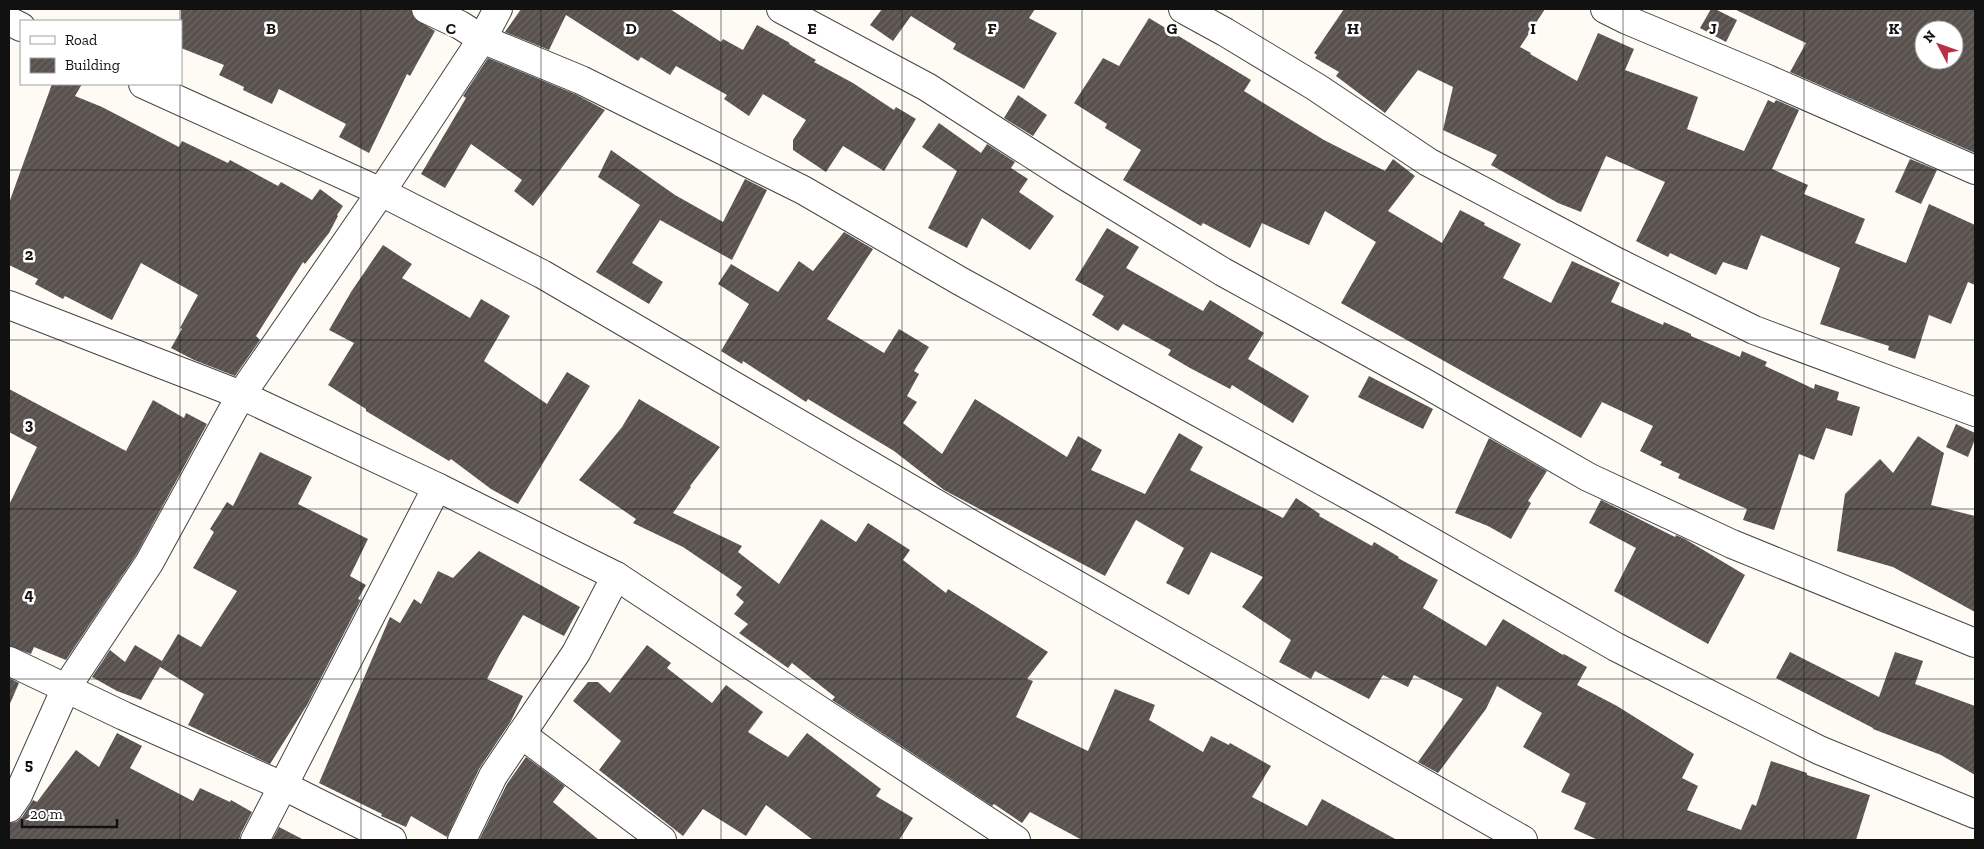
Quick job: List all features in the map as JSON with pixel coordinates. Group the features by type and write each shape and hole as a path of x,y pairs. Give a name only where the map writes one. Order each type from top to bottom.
{"street":[{"path":"426,9 460,25 482,39 581,80 804,190 960,281 1379,512 1616,647 1819,750 1975,814"},
{"path":"9,808 18,795 66,688 148,563 241,395 381,192 482,39 498,9"},
{"path":"781,9 927,87 1068,178 1223,272 1423,382 1588,476 1732,544 1975,643"},
{"path":"1183,9 1226,32 1316,87 1428,162 1608,257 1754,330 1975,412"},
{"path":"1605,9 1975,170"},
{"path":"145,85 381,192 542,274 986,534 1523,840"},
{"path":"9,305 241,395 437,487 616,576 1016,840"},
{"path":"256,840 437,487"},
{"path":"462,840 493,776 576,653 616,576"},
{"path":"9,661 124,716 284,787 392,840"},
{"path":"521,734 662,840"}],"building":[{"path":"181,9 411,9 414,18 435,31 410,76 407,74 369,153 339,137 346,124 279,89 272,104 243,90 244,87 219,75 224,65 182,48"},
{"path":"521,9 670,9 721,42 723,39 743,50 757,25 790,43 816,60 814,62 853,83 894,110 896,107 916,119 884,171 843,146 826,172 793,150 793,140 806,120 763,94 749,116 724,99 727,95 676,66 670,75 641,57 638,61 566,15 549,50 505,32"},
{"path":"882,9 1035,9 1029,18 1057,33 1024,89 953,49 956,44 911,16 893,41 870,25"},
{"path":"1344,9 1545,9 1520,47 1577,81 1598,33 1634,49 1625,70 1698,97 1687,129 1744,151 1768,100 1774,103 1776,100 1799,110 1772,169 1808,185 1804,194 1865,219 1855,243 1906,263 1929,204 1975,225 1975,285 1968,282 1951,324 1929,315 1915,359 1888,350 1889,346 1820,324 1840,268 1761,235 1747,270 1723,262 1716,275 1670,253 1668,257 1636,241 1665,182 1606,156 1581,212 1558,203 1491,165 1497,155 1443,130 1453,87 1418,70 1385,113 1336,76 1339,72 1315,58 1317,55 1314,53"},
{"path":"1711,9 1715,9 1737,20 1726,42 1700,28"},
{"path":"1734,9 1975,9 1975,153 1790,72 1806,43"},
{"path":"1149,18 1251,80 1244,91 1324,140 1385,171 1393,159 1415,176 1388,211 1442,243 1460,210 1485,223 1484,225 1521,244 1503,278 1551,303 1572,261 1620,283 1611,302 1663,325 1664,322 1740,357 1742,351 1767,362 1765,366 1814,389 1815,384 1839,392 1837,400 1860,407 1852,436 1826,428 1814,460 1799,454 1774,530 1743,520 1747,509 1678,478 1680,474 1660,465 1662,462 1640,451 1653,426 1602,402 1581,438 1341,303 1376,242 1325,211 1309,245 1262,223 1250,248 1203,223 1201,226 1123,180 1141,150 1105,128 1107,124 1074,103 1103,58 1119,66"},
{"path":"488,58 575,94 605,110 533,206 514,191 522,180 471,144 445,188 421,174 466,98 463,96"},
{"path":"52,85 81,85 75,96 102,107 179,147 182,141 228,163 230,160 278,186 281,182 312,200 320,189 343,206 329,233 305,264 303,262 256,336 260,340 235,376 194,360 171,348 198,295 141,263 112,320 65,296 63,299 35,284 38,279 9,265 9,203"},
{"path":"1018,95 1047,115 1033,136 1004,118"},
{"path":"939,123 981,153 987,144 1015,162 1011,168 1028,179 1019,192 1054,216 1030,250 982,218 967,248 928,228 957,171 922,147"},
{"path":"611,150 675,195 723,222 745,179 767,190 732,260 660,220 632,263 663,282 649,304 596,272 640,205 598,177"},
{"path":"1910,159 1937,170 1921,204 1895,192"},
{"path":"1107,228 1139,247 1126,268 1203,311 1210,300 1264,333 1248,359 1309,396 1293,423 1232,385 1230,389 1190,368 1168,355 1171,350 1123,324 1118,331 1092,315 1104,296 1075,280"},
{"path":"844,232 873,249 827,319 884,353 899,329 929,347 914,371 919,374 907,396 917,402 903,423 942,454 975,399 1067,457 1078,436 1102,450 1091,470 1145,494 1179,433 1203,447 1190,470 1283,518 1296,498 1320,514 1319,516 1372,546 1374,542 1398,558 1438,580 1423,608 1486,646 1503,619 1587,667 1577,685 1617,706 1694,754 1682,778 1698,786 1687,810 1741,830 1752,804 1756,806 1771,761 1807,773 1807,775 1870,795 1856,840 1598,840 1574,829 1586,803 1561,792 1570,774 1523,747 1542,713 1497,686 1486,709 1438,773 1418,762 1463,699 1414,675 1408,687 1383,675 1369,699 1315,671 1311,679 1279,662 1291,640 1242,607 1263,577 1211,552 1189,595 1166,583 1184,548 1136,520 1105,576 944,490 894,451 808,399 806,402 743,361 742,364 721,351 749,304 718,284 731,264 778,292 799,261 813,271"},
{"path":"383,245 412,264 402,278 470,318 481,299 510,316 484,361 547,404 567,372 590,386 518,504 491,489 451,459 449,461 366,411 366,409 328,385 354,343 329,330 351,292"},
{"path":"1369,376 1433,409 1423,429 1358,397"},
{"path":"9,389 126,451 153,400 184,418 186,413 207,424 136,555 66,660 34,647 31,654 9,646 9,505 37,447 9,432"},
{"path":"639,399 720,447 690,486 673,513 742,546 738,552 779,584 821,519 856,542 868,523 910,550 903,560 946,593 948,589 1048,652 1027,679 1033,681 1016,717 1088,751 1115,689 1155,705 1149,720 1203,752 1211,736 1229,745 1230,743 1271,766 1252,797 1307,826 1322,799 1397,840 1082,840 1030,812 1022,823 994,804 992,806 832,700 835,697 792,663 788,668 739,633 748,624 734,614 744,602 736,595 742,587 683,547 633,523 636,519 579,480 622,427"},
{"path":"1956,424 1975,433 1975,439 1968,457 1946,447"},
{"path":"1918,436 1944,453 1931,505 1975,516 1975,612 1893,567 1837,551 1845,494 1880,459 1893,473"},
{"path":"1489,438 1547,471 1528,501 1531,503 1511,539 1488,526 1455,513"},
{"path":"260,452 312,477 298,504 368,539 350,576 366,585 358,599 361,600 307,705 270,764 188,725 204,694 160,667 141,700 117,691 92,677 110,650 125,662 135,645 162,661 178,634 201,647 237,591 193,568 214,532 210,529 227,502 233,506"},
{"path":"1601,500 1675,537 1676,535 1685,539 1745,575 1708,644 1614,591 1636,548 1589,523"},
{"path":"479,551 580,607 564,636 523,615 499,656 487,679 523,696 511,721 479,769 447,837 411,816 406,827 319,783 390,617 400,623 414,599 421,604 438,571 453,578"},
{"path":"647,645 671,663 667,668 712,703 726,685 763,712 748,732 788,757 807,733 881,789 876,796 913,818 899,840 813,840 766,805 746,836 703,809 683,836 599,770 621,741 573,701 588,682 598,682 610,693"},
{"path":"1790,652 1879,697 1895,652 1923,661 1915,684 1975,706 1975,775 1941,755 1873,729 1776,678"},
{"path":"9,678 19,683 9,706"},
{"path":"117,733 142,746 130,768 193,801 200,788 230,802 231,800 252,812 239,840 9,840 9,823 16,822 22,817 33,800 37,802 76,750 99,767"},
{"path":"526,757 565,786 553,802 599,840 479,840 507,784"},
{"path":"279,827 304,840 272,840"}]}
